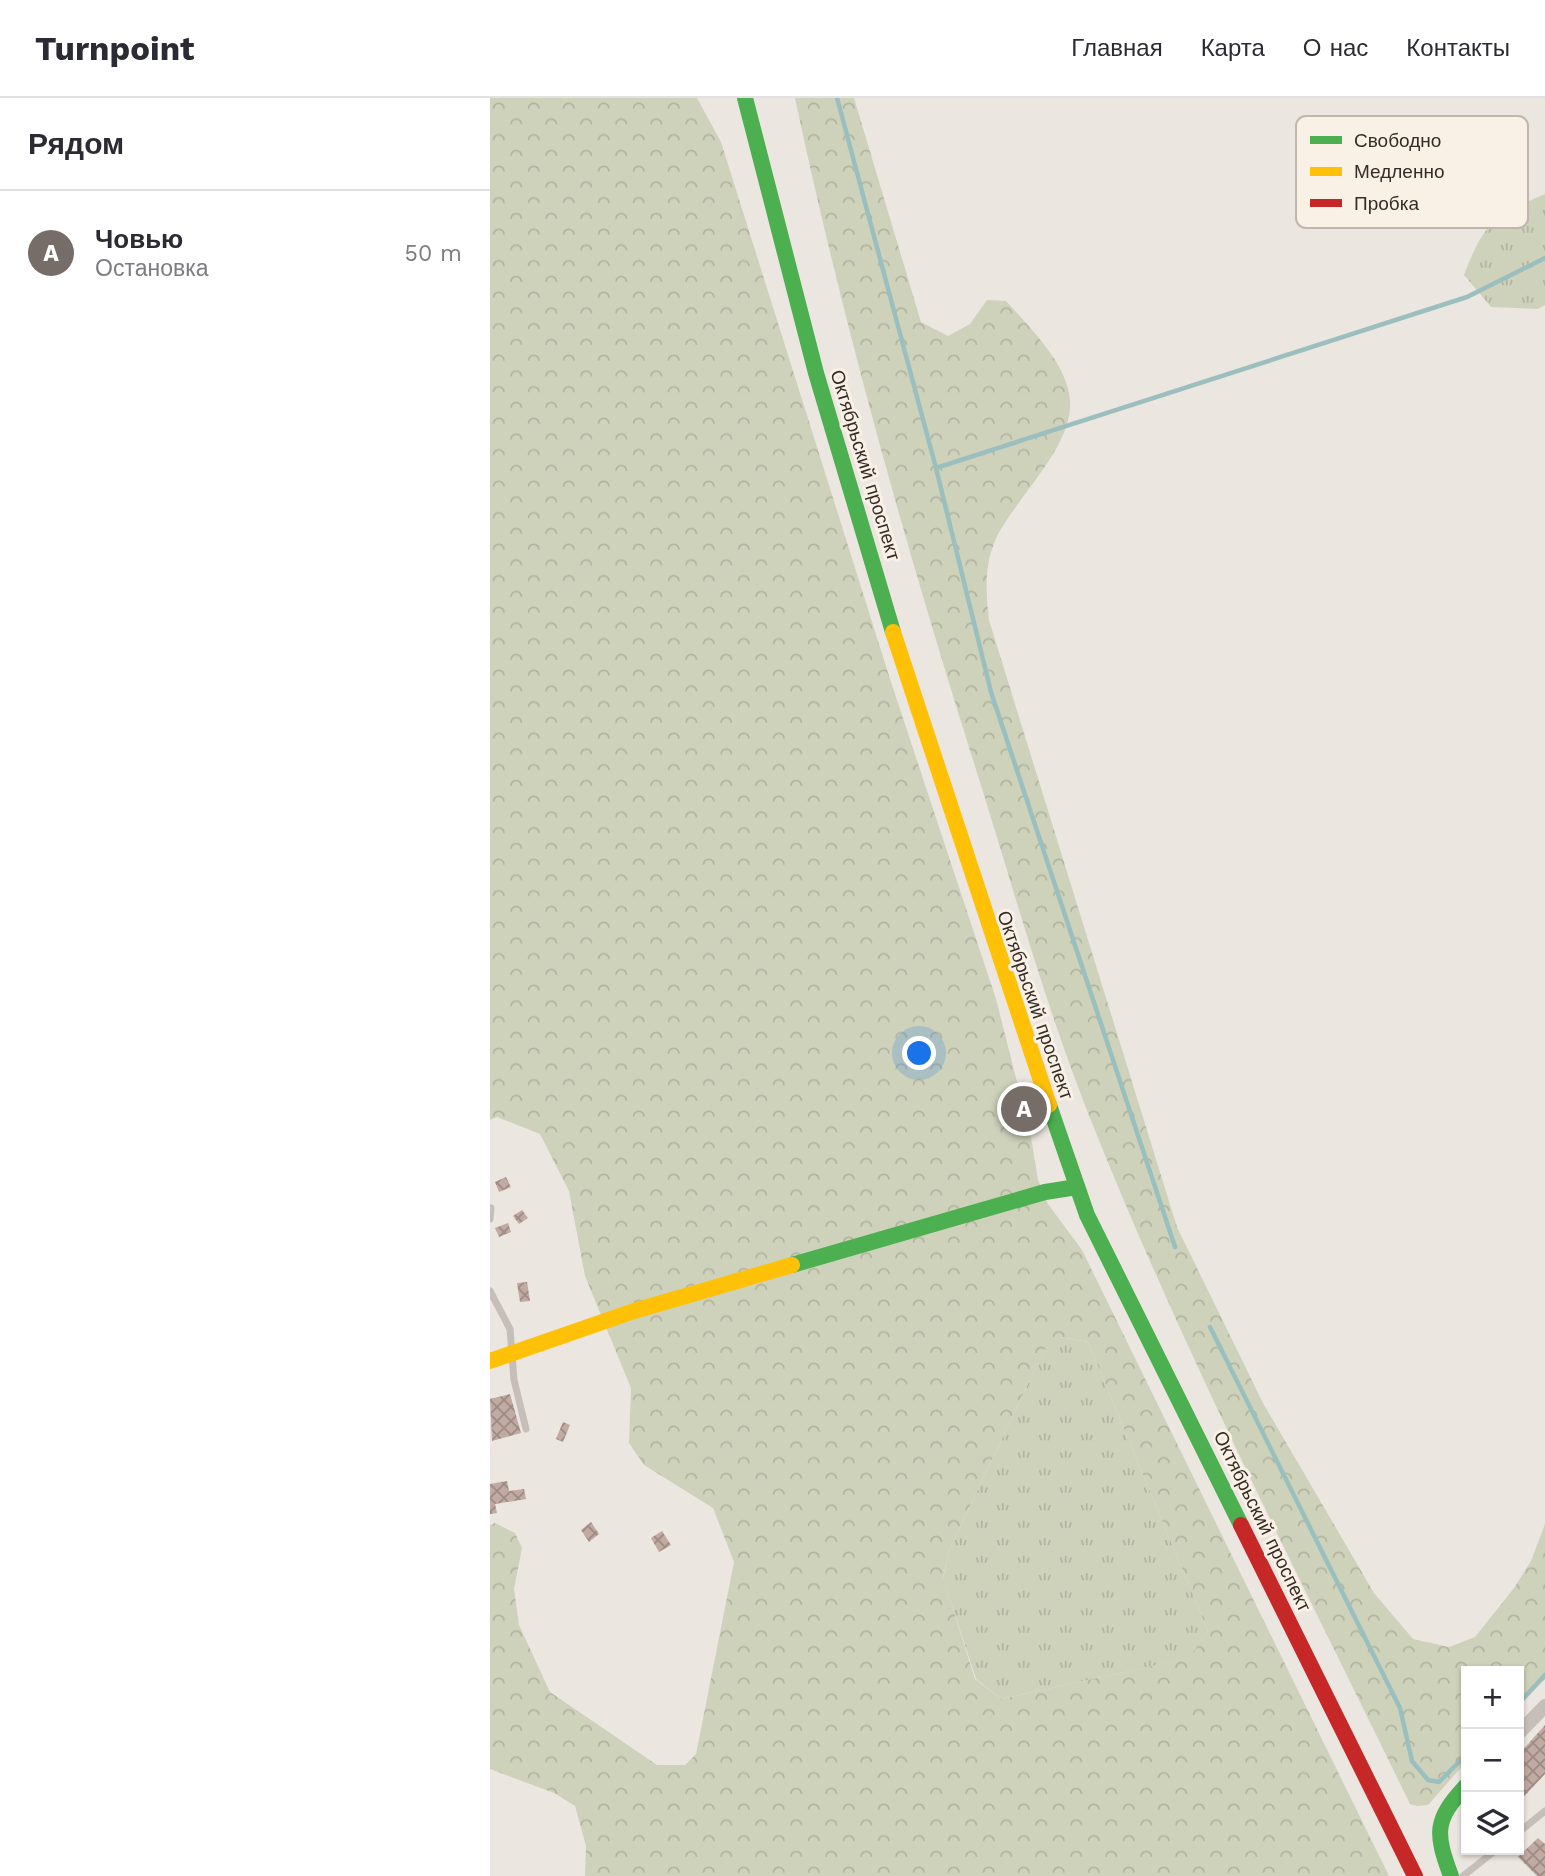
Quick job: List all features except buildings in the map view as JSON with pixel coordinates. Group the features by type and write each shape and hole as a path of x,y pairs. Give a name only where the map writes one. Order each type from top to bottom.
{"main road":[{"name":"Октябрьский проспект","path":"745,98 831,425 967,870 1076,1187 1415,1876"},
{"path":"490,1361 634,1311 1045,1192 1076,1187"},
{"path":"1451,1876 1437,1837 1445,1808 1461,1791"}],"street":[{"path":"1523,1729 1545,1706"}],"lane":[{"path":"490,1219 491,1208"},
{"path":"490,1290 510,1329 510,1356 526,1429"},
{"path":"1524,1828 1545,1811"},
{"path":"1463,1876 1490,1855"}],"green space":[{"path":"490,98 697,98 721,142 890,679 996,999 1031,1137 1038,1180 1048,1204 1082,1250 1389,1876 585,1876 586,1846 575,1806 554,1793 490,1769 490,1525 495,1523 515,1533 522,1548 514,1589 519,1625 550,1692 657,1765 685,1765 696,1754 734,1562 713,1508 644,1465 629,1443 631,1388 585,1276 569,1191 540,1134 497,1117 490,1120","holes":["1061,1337 1088,1342 1208,1631 1189,1658 1001,1699 975,1679 943,1577 950,1548 1044,1350"]},
{"path":"795,98 854,98 921,322 948,336 970,324 987,300 1006,301 1046,346 1067,386 1070,400 1069,418 1062,436 1041,473 1004,525 991,551 987,580 989,620 1177,1227 1263,1403 1374,1593 1413,1639 1449,1647 1475,1637 1514,1588 1531,1561 1545,1524 1545,1679 1524,1701 1524,1666 1461,1666 1461,1768 1428,1805 1410,1804 1287,1555 1131,1218 1064,1050 905,536 814,186"},
{"path":"1545,194 1545,305 1538,309 1491,307 1464,275 1478,243 1489,228 1528,228 1528,202"},
{"path":"1060,1337 1088,1342 1208,1631 1190,1658 1001,1699 976,1679 943,1578 950,1548 1044,1350"}],"waterway":[{"path":"837,98 936,468 991,692 1175,1247"},
{"path":"936,468 1467,297 1545,258"},
{"path":"1210,1327 1400,1708 1412,1761 1428,1780 1439,1782 1461,1760"},
{"path":"1524,1698 1545,1675"}],"traffic: fast":[{"path":"745,98 816,373 893,632"},
{"path":"1049,1105 1087,1215 1241,1525"},
{"path":"792,1265 1045,1192 1077,1187"},
{"path":"1451,1876 1442,1849 1440,1828 1448,1808 1461,1792"}],"traffic: slow":[{"path":"893,632 1049,1105"},
{"path":"490,1361 634,1311 792,1265"}],"traffic: jam":[{"path":"1241,1525 1415,1876"}],"place":[{"name":"Човью","path":"1024,1109"}]}
